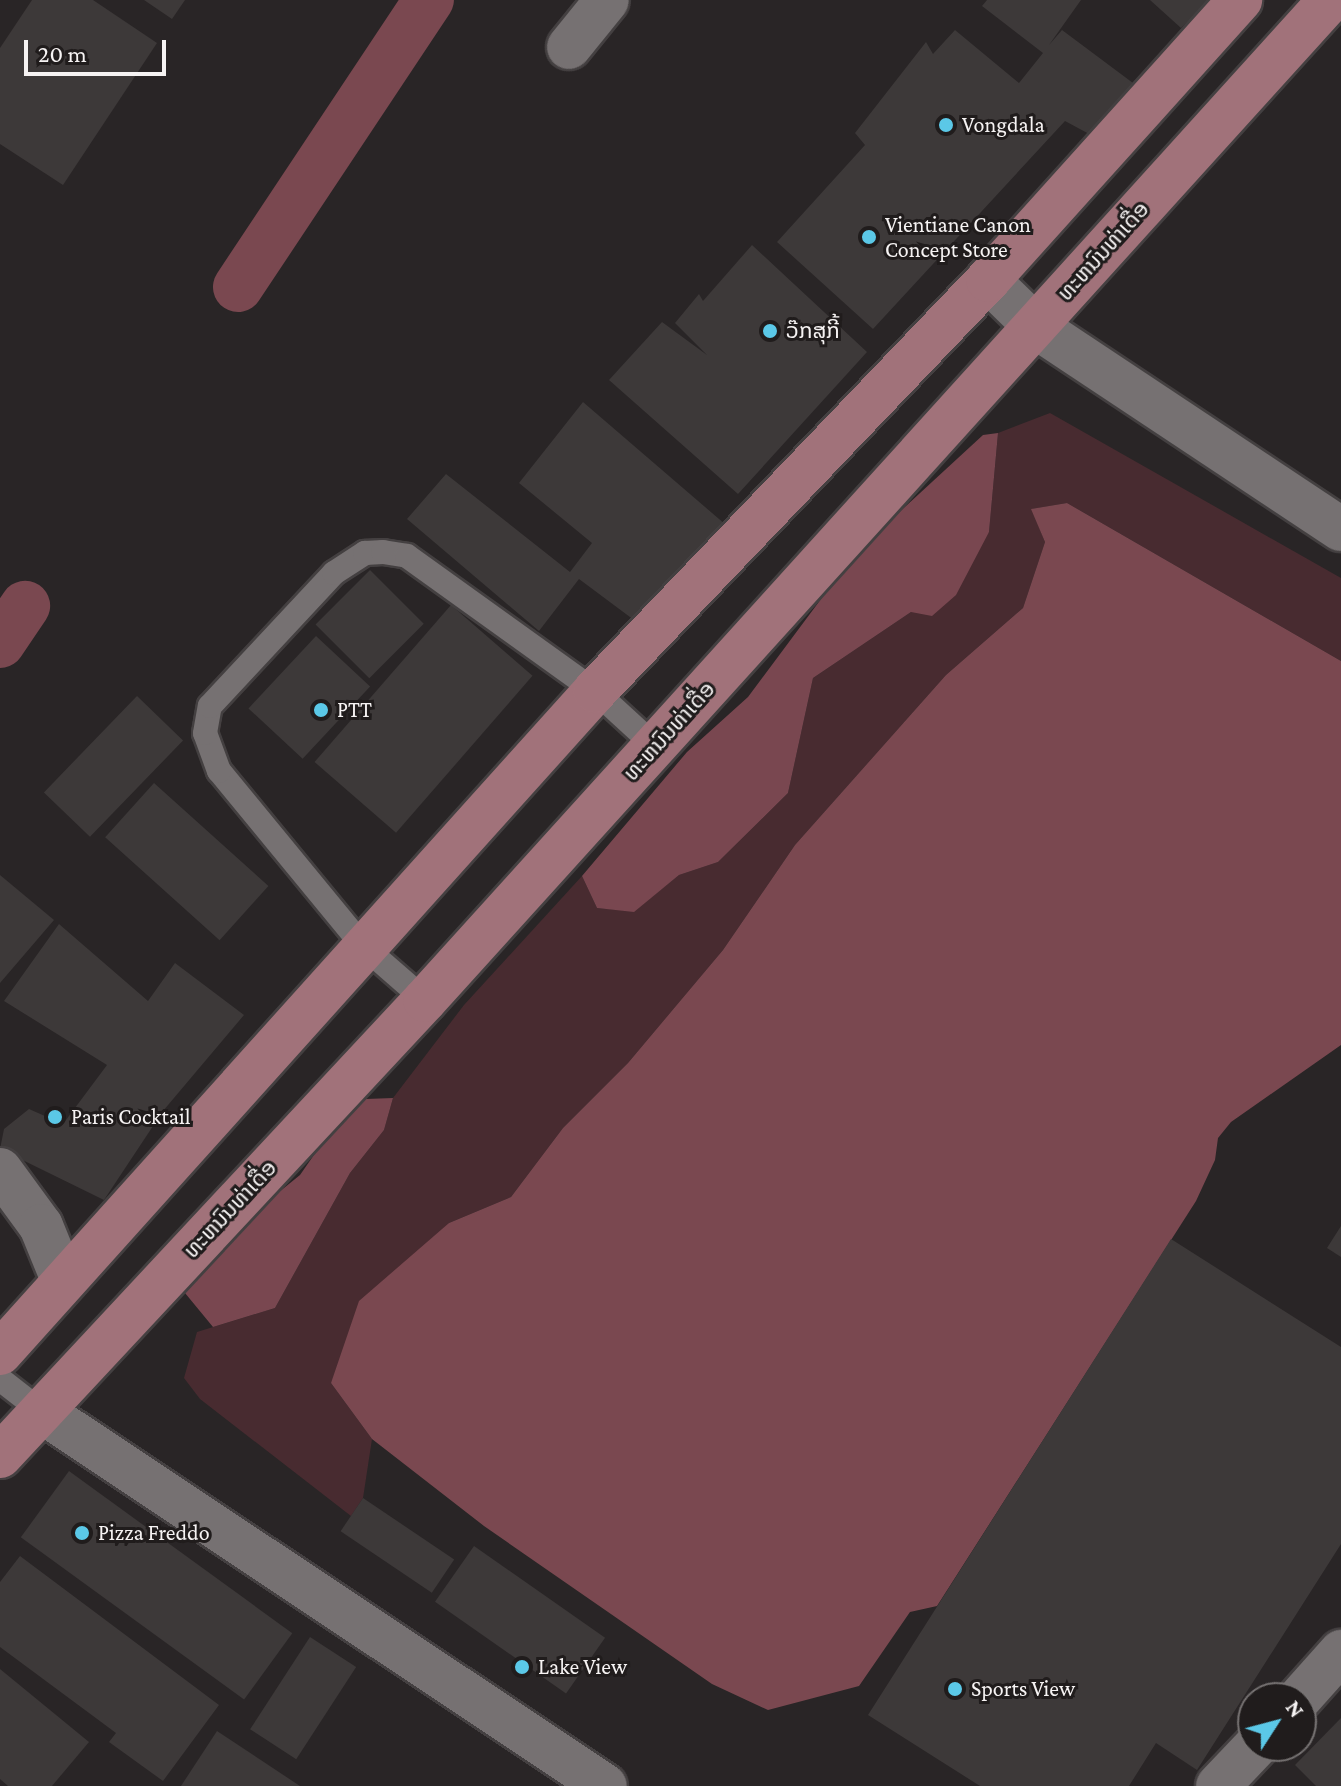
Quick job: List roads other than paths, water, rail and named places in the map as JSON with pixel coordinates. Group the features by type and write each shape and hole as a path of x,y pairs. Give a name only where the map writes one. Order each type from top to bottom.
{"main road":[{"path":"0,1353 595,691 988,280 1240,0"},
{"name":"ທະຫນົນທ່າເດື່ອ","path":"0,1456 425,1000 1330,0"}],"street":[{"path":"569,47 607,0"},
{"path":"988,280 1035,326 1341,529"},
{"path":"0,1170 35,1216 63,1280"},
{"path":"41,1411 605,1786"},
{"path":"1314,1682 1341,1652"},
{"path":"1218,1786 1241,1762"}],"lane":[{"path":"425,1000 363,946 219,771 205,733 210,706 334,573 365,553 383,552 407,556 595,691 655,746"},
{"path":"0,1379 41,1411"}],"waterway":[{"path":"238,287 429,0"},
{"path":"0,643 25,606"}],"place":[{"name":"Vongdala","path":"946,125"},
{"name":"Vientiane Canon Concept Store","path":"869,237"},
{"name":"ວ໊ກສຸກີ້","path":"770,331"},
{"name":"PTT","path":"321,710"},
{"name":"Paris Cocktail","path":"55,1117"},
{"name":"Pizza Freddo","path":"82,1533"},
{"name":"Lake View","path":"522,1667"},
{"name":"Sports View","path":"955,1689"}]}
